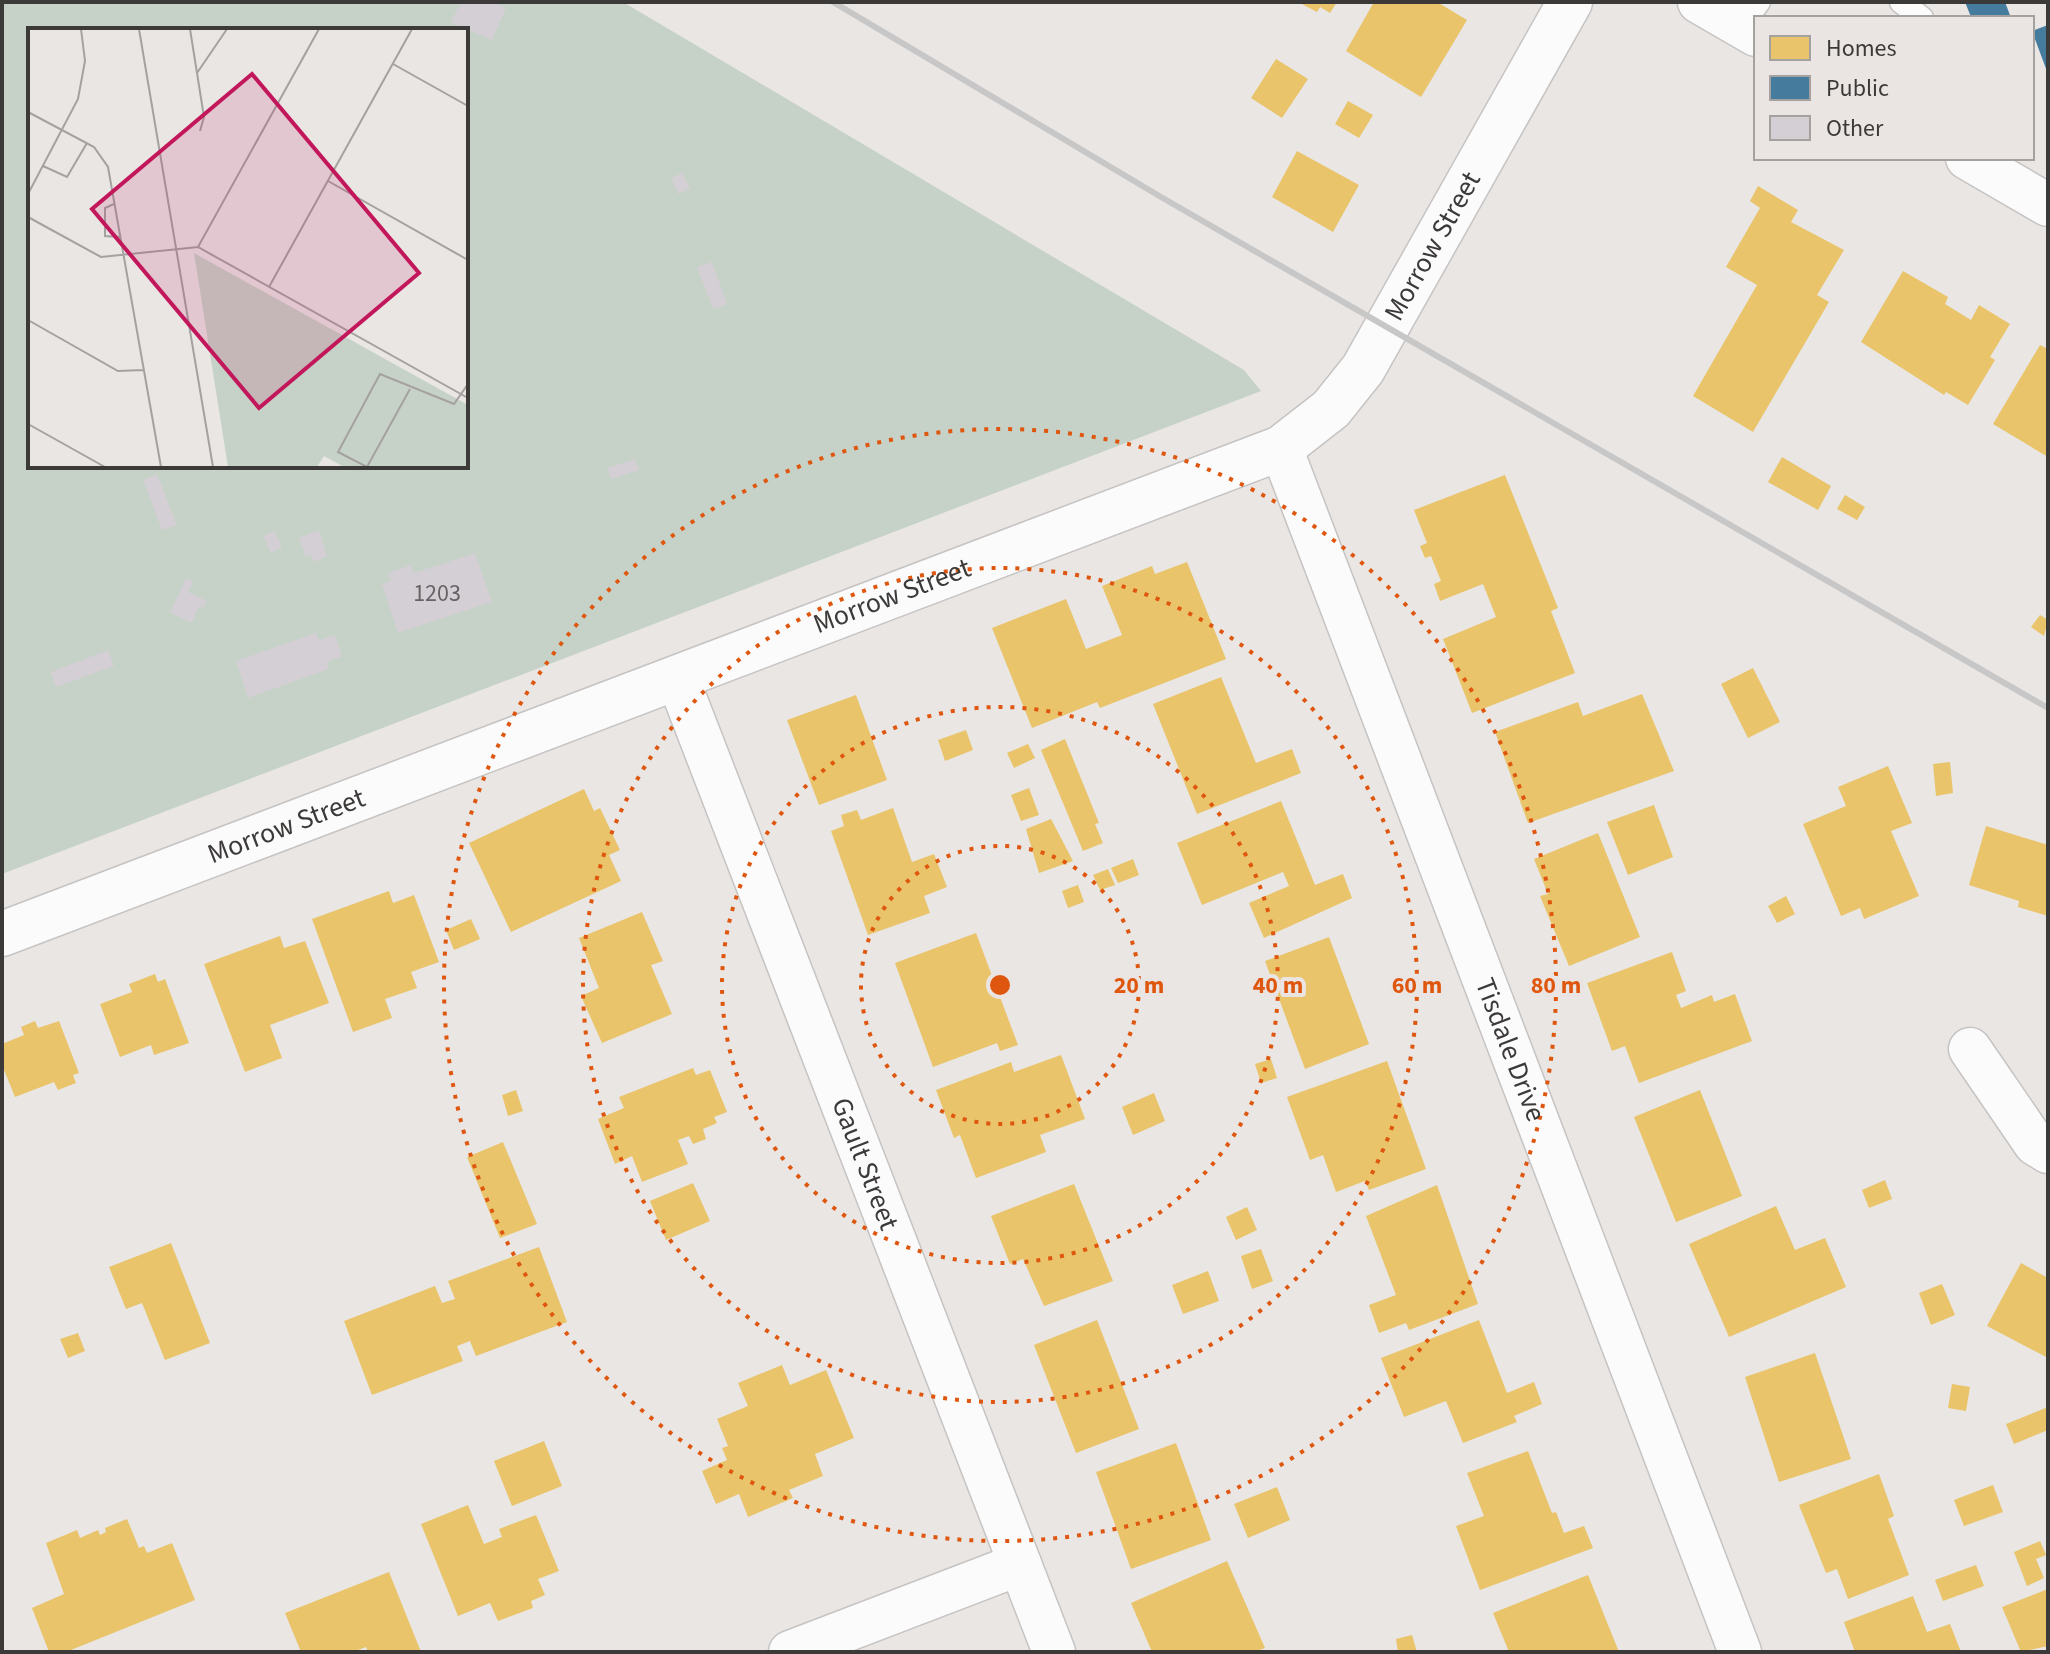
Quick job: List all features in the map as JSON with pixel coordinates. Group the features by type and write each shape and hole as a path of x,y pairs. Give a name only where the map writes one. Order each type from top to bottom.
{"street":[{"name":"Morrow Street","path":"2,934 1281,448 1331,409 1363,369 1570,2"},
{"path":"1699,2 1752,21"},
{"path":"1970,160 2048,205"},
{"name":"Tisdale Drive","path":"1281,448 1740,1652"},
{"name":"Gault Street","path":"677,677 1054,1652"},
{"path":"1970,1049 2035,1144 2048,1152"},
{"path":"790,1652 1020,1564"}],"lane":[{"path":"1901,2 1919,16"}],"shaded area":[{"path":"2,2 623,2 1244,370 1261,391 2,874"}],"building: Homes":[{"path":"1298,2 1337,2 1330,13 1320,7 1317,12"},
{"path":"1374,2 1437,2 1467,20 1421,97 1346,51"},
{"path":"1276,59 1308,79 1282,118 1251,98"},
{"path":"1348,101 1373,115 1359,138 1335,124"},
{"path":"1297,151 1359,185 1333,232 1272,197"},
{"path":"1758,186 1798,210 1791,222 1844,250 1817,295 1829,302 1753,432 1693,396 1757,285 1726,267 1760,208 1750,201"},
{"path":"1903,271 1948,297 1945,304 1971,320 1979,305 2010,324 1990,357 1995,360 1968,405 1946,392 1944,395 1861,342"},
{"path":"2040,345 2048,349 2048,457 1993,424"},
{"path":"1782,457 1831,486 1818,510 1768,482"},
{"path":"1505,475 1558,608 1551,611 1575,673 1472,713 1443,639 1496,617 1483,584 1440,601 1434,584 1441,581 1431,556 1425,558 1420,546 1427,543 1414,510"},
{"path":"1845,495 1865,507 1857,520 1837,509"},
{"path":"1187,562 1226,659 1100,708 1097,702 1032,728 992,628 1066,599 1086,649 1122,635 1102,586 1152,566 1155,574"},
{"path":"2040,615 2048,620 2044,636 2031,627"},
{"path":"1753,668 1780,722 1748,738 1721,684"},
{"path":"1221,677 1256,763 1292,749 1301,773 1197,814 1153,704"},
{"path":"1642,694 1674,771 1528,823 1495,732 1578,702 1583,716"},
{"path":"856,695 887,780 819,805 787,720"},
{"path":"966,730 973,750 945,761 938,740"},
{"path":"1065,739 1099,823 1095,824 1103,843 1083,851 1041,750"},
{"path":"1028,744 1035,758 1014,768 1007,753"},
{"path":"1950,762 1953,793 1936,796 1933,764"},
{"path":"1888,766 1912,823 1891,831 1919,896 1864,919 1860,908 1841,916 1803,824 1846,806 1838,787"},
{"path":"1029,788 1039,815 1021,821 1011,795"},
{"path":"584,789 594,811 600,808 620,850 609,855 621,881 511,932 469,843"},
{"path":"1281,801 1315,885 1343,874 1352,898 1264,938 1249,903 1289,886 1283,872 1202,905 1177,843"},
{"path":"1654,805 1673,857 1628,875 1607,822"},
{"path":"893,808 912,862 934,854 947,887 924,896 930,913 868,935 831,831 844,826 841,815 857,810 861,820"},
{"path":"1051,819 1073,861 1039,873 1026,829"},
{"path":"1986,826 2048,845 2048,916 2018,907 2019,901 1969,885"},
{"path":"1598,833 1640,937 1569,966 1540,896 1548,894 1534,859"},
{"path":"1133,859 1139,875 1118,883 1111,868"},
{"path":"1108,869 1115,885 1100,890 1093,875"},
{"path":"1078,885 1084,902 1068,908 1062,891"},
{"path":"389,891 393,903 414,895 439,962 411,972 417,988 385,999 392,1018 353,1032 312,919"},
{"path":"1786,896 1795,914 1777,923 1768,906"},
{"path":"642,912 663,961 651,965 672,1014 602,1043 581,996 599,988 579,938"},
{"path":"471,919 480,939 454,950 446,930"},
{"path":"976,933 1018,1045 1000,1051 997,1043 933,1067 895,963"},
{"path":"280,936 284,948 305,941 329,1003 270,1025 282,1058 245,1072 204,964"},
{"path":"1329,937 1369,1044 1305,1069 1265,961"},
{"path":"1672,952 1686,991 1676,995 1681,1008 1712,995 1714,1002 1735,994 1752,1041 1639,1083 1625,1046 1612,1051 1587,983"},
{"path":"155,974 158,982 165,979 189,1043 154,1055 151,1045 120,1057 100,1004 132,992 129,984"},
{"path":"35,1021 38,1028 59,1021 79,1073 73,1075 76,1083 58,1090 54,1082 15,1097 2,1065 2,1044 24,1035 21,1027"},
{"path":"1061,1055 1085,1119 1040,1135 1046,1152 976,1178 960,1135 954,1138 936,1090 1011,1062 1014,1072"},
{"path":"1271,1059 1277,1078 1261,1083 1255,1064"},
{"path":"1387,1061 1426,1169 1369,1190 1365,1181 1336,1192 1323,1155 1310,1160 1287,1097"},
{"path":"693,1068 696,1075 710,1070 727,1112 714,1117 717,1123 703,1129 706,1139 693,1144 689,1136 678,1140 688,1164 642,1182 632,1156 615,1164 598,1119 624,1108 619,1097"},
{"path":"516,1090 523,1111 508,1116 502,1095"},
{"path":"1700,1090 1742,1196 1676,1222 1634,1117"},
{"path":"1154,1093 1165,1121 1133,1135 1122,1107"},
{"path":"503,1142 537,1224 500,1238 467,1157"},
{"path":"1885,1180 1892,1199 1869,1208 1862,1190"},
{"path":"693,1183 710,1221 666,1240 650,1201"},
{"path":"1074,1184 1113,1281 1044,1306 1023,1259 1010,1264 991,1216"},
{"path":"1437,1185 1478,1304 1409,1330 1406,1323 1379,1333 1369,1305 1396,1295 1366,1216"},
{"path":"1776,1206 1795,1250 1825,1238 1846,1287 1729,1337 1689,1244"},
{"path":"1247,1207 1257,1230 1236,1240 1226,1217"},
{"path":"171,1243 210,1343 165,1360 142,1303 126,1309 109,1267"},
{"path":"539,1247 567,1322 476,1356 470,1341 457,1346 463,1361 372,1395 344,1321 435,1286 442,1303 455,1299 448,1281"},
{"path":"1261,1249 1273,1281 1252,1289 1241,1256"},
{"path":"2021,1263 2048,1278 2048,1358 1987,1326"},
{"path":"1208,1271 1219,1301 1183,1314 1172,1285"},
{"path":"1942,1284 1955,1315 1931,1325 1919,1293"},
{"path":"1097,1320 1139,1429 1076,1453 1034,1345"},
{"path":"1479,1320 1507,1393 1534,1382 1542,1404 1514,1416 1517,1422 1463,1443 1446,1401 1404,1417 1381,1358"},
{"path":"78,1333 85,1351 68,1358 60,1339"},
{"path":"1815,1353 1851,1459 1779,1482 1745,1377"},
{"path":"782,1365 790,1385 826,1370 854,1438 815,1454 823,1476 789,1490 793,1498 748,1517 739,1494 716,1504 702,1471 727,1460 722,1448 728,1446 717,1419 748,1406 738,1383"},
{"path":"1952,1384 1970,1387 1966,1411 1948,1408"},
{"path":"2048,1407 2048,1430 2014,1444 2006,1424"},
{"path":"544,1441 562,1486 512,1506 494,1461"},
{"path":"1176,1443 1211,1540 1131,1569 1096,1472"},
{"path":"1528,1451 1552,1513 1556,1512 1564,1533 1584,1526 1593,1548 1480,1590 1456,1526 1484,1516 1467,1473"},
{"path":"1879,1474 1894,1516 1888,1519 1909,1575 1848,1599 1837,1569 1826,1573 1799,1505"},
{"path":"1993,1485 2003,1512 1964,1526 1954,1500"},
{"path":"1277,1487 1290,1520 1248,1538 1234,1504"},
{"path":"468,1505 484,1544 502,1537 499,1529 536,1515 559,1571 538,1579 545,1595 531,1601 533,1608 498,1621 490,1603 458,1616 421,1524"},
{"path":"127,1519 139,1548 144,1546 147,1553 172,1543 195,1600 66,1652 49,1652 32,1608 64,1594 46,1543 77,1530 80,1538 98,1530 100,1535 106,1532 105,1528"},
{"path":"2040,1541 2046,1555 2036,1559 2044,1578 2027,1586 2014,1552"},
{"path":"1227,1561 1265,1648 1254,1652 1152,1652 1131,1603"},
{"path":"1976,1565 1984,1586 1943,1601 1935,1580"},
{"path":"389,1572 421,1652 368,1652 366,1647 353,1652 301,1652 285,1613"},
{"path":"1588,1575 1619,1652 1509,1652 1493,1613"},
{"path":"2048,1589 2048,1646 2021,1652 2002,1607"},
{"path":"1913,1596 1927,1632 1950,1624 1961,1652 1855,1652 1844,1622"},
{"path":"1412,1635 1417,1652 1398,1652 1396,1639"}],"building: Public":[{"path":"1965,2 2005,2 2010,16 1971,16"},
{"path":"2048,25 2048,74 2034,36 2034,30"}],"building: Other":[{"path":"461,2 493,2 506,8 492,40 451,22"},
{"path":"682,173 690,189 678,194 671,178"},
{"path":"712,262 727,304 713,309 697,267"},
{"path":"635,459 639,470 611,479 607,468"},
{"path":"157,474 177,525 162,530 143,480"},
{"path":"319,530 327,556 313,562 311,555 306,557 299,538"},
{"path":"274,531 282,547 271,553 263,536"},
{"path":"475,553 492,602 398,633 382,584 390,581 388,573 411,565 414,573"},
{"path":"186,578 193,582 188,592 207,601 203,608 199,606 192,623 170,613"},
{"path":"316,633 319,640 335,635 342,656 327,662 329,669 248,698 236,661"},
{"path":"108,650 114,666 56,687 51,672"}],"railway":[{"path":"833,2 1161,197 2048,708"}]}
